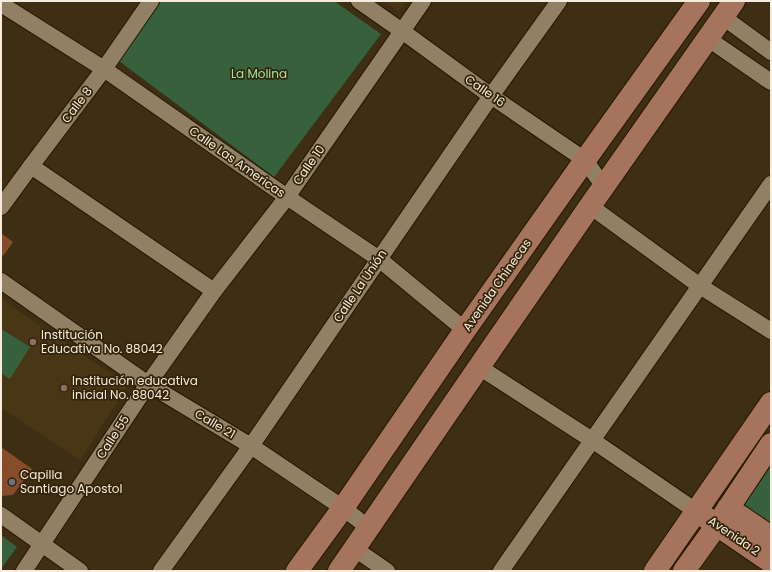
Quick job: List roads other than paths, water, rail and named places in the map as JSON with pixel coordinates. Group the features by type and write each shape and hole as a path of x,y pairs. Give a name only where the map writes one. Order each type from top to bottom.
{"main road":[{"path":"339,571 590,206 728,9 699,1"},
{"name":"Avenida Chinecas","path":"297,571 343,508 465,330 699,1"},
{"path":"654,571 771,403"},
{"path":"684,571 771,444"},
{"name":"Avenida 2","path":"696,511 722,516 771,537"},
{"name":"Avenida 2","path":"722,516 771,562"}],"street":[{"name":"Calle 8","path":"1,207 104,69 151,1"},
{"name":"Calle 16","path":"359,1 491,96 585,160 604,187"},
{"name":"Calle 10","path":"148,384 214,291 287,197 423,1"},
{"name":"Calle La Unión","path":"161,571 251,446 491,96 558,1"},
{"name":"Calle Las Americas","path":"3,5 104,69 287,197 379,259 465,330"},
{"path":"728,9 771,52"},
{"path":"707,38 771,82"},
{"path":"31,166 214,291"},
{"path":"501,571 771,184"},
{"path":"590,206 700,286 771,330"},
{"name":"Calle 21","path":"1,281 148,384 251,446 343,508 369,528"},
{"path":"479,367 592,440 696,511"},
{"name":"Calle 55","path":"24,571 148,384"},
{"path":"1,515 80,571"},
{"path":"355,549 387,571"}],"place":[{"name":"Institución Educativa No. 88042","path":"33,342"},
{"name":"Institución educativa inicial No. 88042","path":"64,388"},
{"name":"Capilla Santiago Apostol","path":"12,482"}],"park label":[{"name":"La Molina","path":"259,74"}]}
